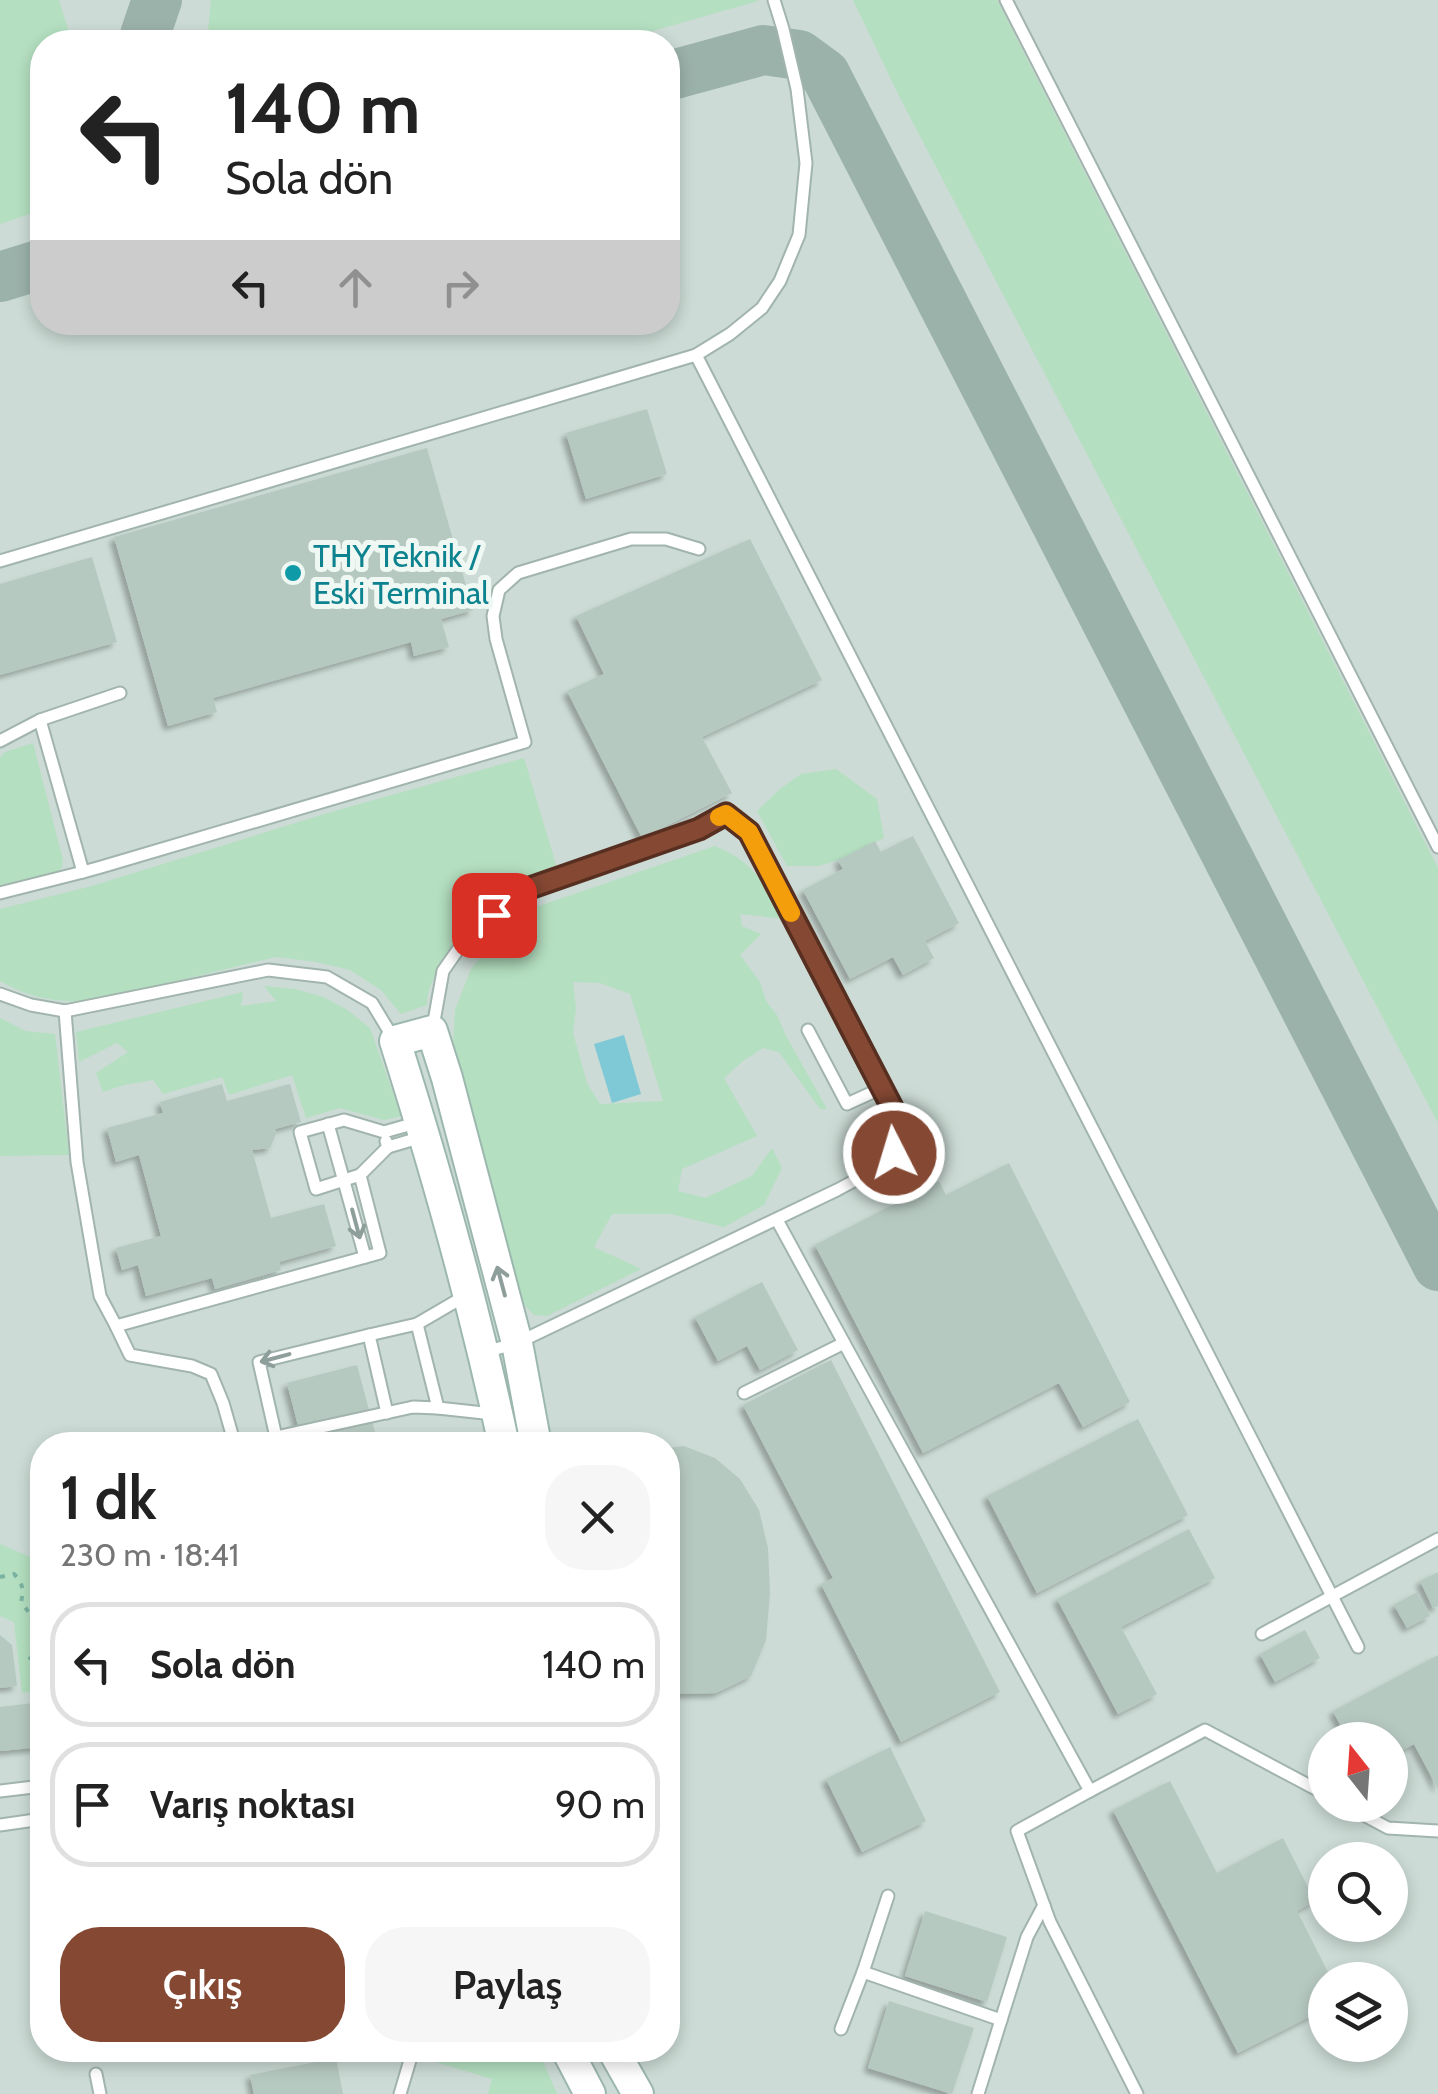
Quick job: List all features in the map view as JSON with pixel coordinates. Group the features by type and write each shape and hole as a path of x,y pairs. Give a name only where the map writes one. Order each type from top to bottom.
{"street":[{"path":"501,1432 484,1352 394,1041 432,1031 517,1343 534,1432"},
{"path":"573,2062 590,2094"},
{"path":"620,2062 638,2094"}],"lane":[{"path":"0,561 696,354 730,334 762,308 780,281 799,236 806,162 796,89 774,0"},
{"path":"1006,0 1438,848"},
{"path":"696,354 1358,1647"},
{"path":"0,892 83,872 525,742 496,639 493,616 499,590 518,573 631,539 666,539 698,550"},
{"path":"0,742 40,720 120,694"},
{"path":"40,720 83,872"},
{"path":"432,1031 443,971 464,941 524,890 699,829 726,814 749,832 896,1115 894,1153 878,1168 517,1343 484,1352"},
{"path":"0,994 65,1011 268,970 327,976 372,1004 394,1041"},
{"path":"65,1011 77,1162 100,1296 130,1355 192,1366 211,1374 231,1432"},
{"path":"808,1030 847,1104 882,1088"},
{"path":"344,1120 384,1132 421,1129 388,1147 360,1176 316,1189 300,1132 344,1120"},
{"path":"328,1124 364,1257"},
{"path":"384,1132 388,1147"},
{"path":"116,1326 380,1253 360,1176"},
{"path":"777,1220 1090,1792"},
{"path":"275,1432 258,1362 418,1324 468,1294"},
{"path":"418,1324 438,1408"},
{"path":"369,1336 387,1412"},
{"path":"744,1393 844,1343"},
{"path":"298,1432 413,1407 498,1414"},
{"path":"1262,1634 1438,1539"},
{"path":"1137,2094 1050,1922 1017,1831 1206,1730 1308,1785"},
{"path":"0,1790 30,1787"},
{"path":"0,1825 30,1821"},
{"path":"1377,1822 1388,1828 1438,1831"},
{"path":"841,2029 888,1896"},
{"path":"978,2094 1027,1936 1044,1905"},
{"path":"862,1972 1001,2020"},
{"path":"400,2094 409,2062"},
{"path":"96,2074 100,2094"}],"path":[{"path":"0,1577 14,1574 21,1582 22,1602 30,1612"}],"shaded area":[{"path":"0,0 1438,0 1438,2094 0,2094"}],"green space":[{"path":"0,0 59,0 68,30 30,30 30,214 0,224"},
{"path":"211,0 758,0 656,30 208,30"},
{"path":"853,0 997,0 1438,868 1438,1123 901,100"},
{"path":"33,743 62,868 54,874 0,885 0,758 5,752"},
{"path":"524,758 557,868 501,897 470,923 445,956 430,986 427,1005 401,1014 381,990 350,970 276,957 89,1002 43,998 0,981 0,909 92,886 331,812"},
{"path":"836,769 877,799 884,838 818,866 787,866 757,811 801,774"},
{"path":"715,846 740,859 757,876 786,919 740,914 742,926 761,934 740,955 760,982 766,1001 827,1109 820,1109 779,1052 763,1048 743,1061 724,1078 757,1136 682,1169 678,1191 705,1198 752,1176 772,1148 782,1168 764,1205 724,1227 671,1214 612,1214 594,1247 641,1269 547,1316 534,1315 524,1304 453,1046 455,1010 471,969 501,933 536,907","holes":["573,982 600,983 630,994 663,1101 600,1104 587,1083 573,1033"]},
{"path":"264,986 323,997 370,1028 401,1116 384,1120 340,1108 306,1118 292,1075 229,1095 222,1077 163,1094 153,1080 103,1092 96,1073 128,1052 117,1043 79,1062 76,1032 243,992 241,1006 276,1001"},
{"path":"0,1018 25,1031 55,1034 69,1155 0,1156"},
{"path":"0,1544 30,1557 30,1692 22,1693 14,1622 0,1616"},
{"path":"436,2062 543,2062 557,2094 488,2094 492,2079"}],"water":[{"path":"624,1035 641,1094 612,1103 594,1044"}],"building":[{"path":"647,409 667,474 586,499 566,433"},
{"name":"THY Teknik / Eski Terminal","path":"427,448 473,610 441,619 449,647 414,656 411,642 213,698 217,712 168,726 114,537"},
{"path":"750,539 822,680 702,737 732,793 642,838 567,691 604,674 576,616"},
{"path":"92,557 117,642 0,675 0,584"},
{"path":"913,836 959,923 925,941 934,958 903,975 893,957 850,979 803,890 843,869 838,860 875,841 881,852"},
{"path":"222,1084 227,1101 290,1084 301,1122 275,1129 270,1148 252,1150 271,1218 324,1204 336,1246 279,1262 281,1270 215,1289 212,1278 146,1296 138,1265 122,1270 116,1248 161,1236 139,1155 116,1162 107,1128 163,1113 160,1102"},
{"path":"1009,1163 1130,1402 1083,1427 1059,1383 923,1453 815,1245 939,1181 946,1195"},
{"path":"762,1282 798,1350 760,1370 747,1346 718,1361 695,1317"},
{"path":"831,1360 1000,1692 901,1742 821,1584 833,1578 743,1405"},
{"path":"357,1365 375,1432 300,1432 287,1383"},
{"path":"1138,1419 1188,1515 1037,1593 987,1496"},
{"path":"680,1446 715,1458 740,1479 759,1510 768,1548 766,1640 751,1676 716,1693 680,1694"},
{"path":"1189,1529 1215,1578 1121,1627 1157,1694 1118,1714 1057,1599"},
{"path":"1438,1572 1438,1606 1433,1608 1420,1581"},
{"path":"1417,1592 1430,1616 1407,1628 1394,1605"},
{"path":"1305,1630 1320,1658 1275,1682 1260,1654"},
{"path":"0,1635 12,1645 17,1686 0,1688"},
{"path":"1438,1655 1438,1789 1414,1744 1408,1747 1408,1722 1339,1722 1333,1711"},
{"path":"30,1703 30,1748 0,1751 0,1707"},
{"path":"890,1747 926,1821 862,1852 826,1779"},
{"path":"1170,1781 1217,1873 1283,1838 1308,1887 1308,1905 1297,1911 1308,1933 1308,1942 1313,1942 1323,1962 1308,1962 1308,2018 1238,2053 1113,1810"},
{"path":"925,1911 1007,1937 987,2002 905,1976"},
{"path":"889,2001 974,2028 952,2094 868,2068"},
{"path":"316,2062 337,2062 343,2094 254,2094 250,2075"}],"taxiway":[{"path":"147,30 157,0"},
{"path":"680,73 763,50 799,55 825,74 1438,1266"},
{"path":"0,277 30,268"}],"slow traffic":[{"path":"719,817 726,814 749,832 791,913"}],"place":[{"name":"THY Teknik / Eski Terminal","path":"293,573"}],"route":[{"path":"494,915 524,890 699,829 726,814 749,832 896,1115 894,1153"}]}
